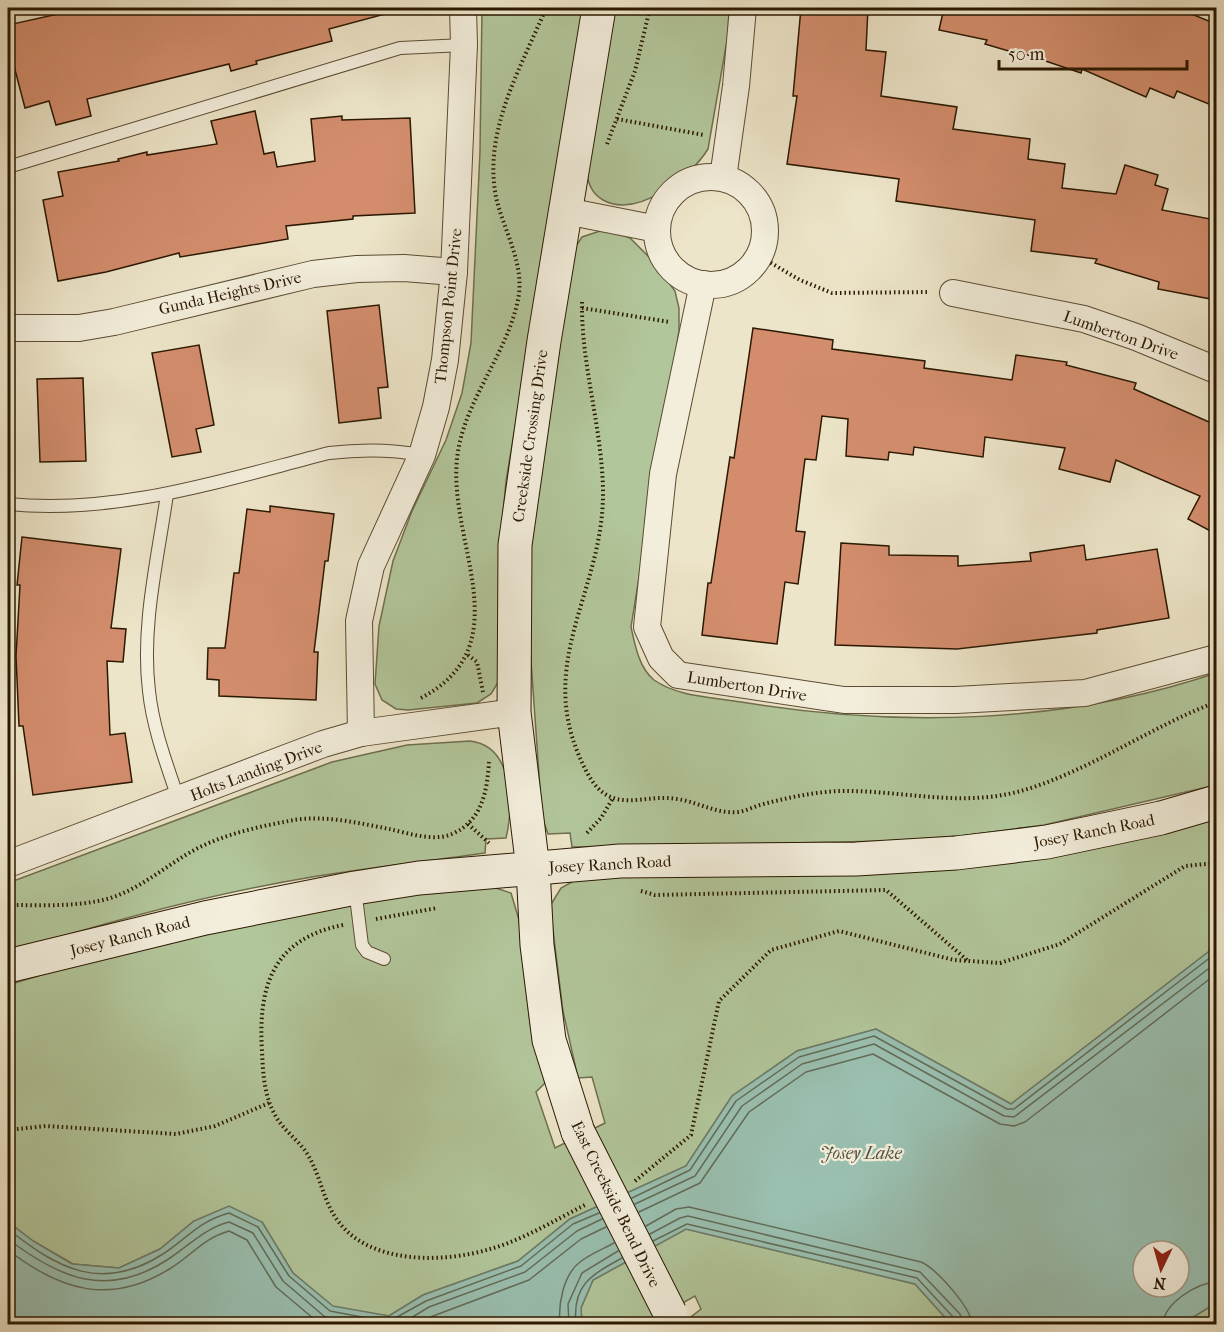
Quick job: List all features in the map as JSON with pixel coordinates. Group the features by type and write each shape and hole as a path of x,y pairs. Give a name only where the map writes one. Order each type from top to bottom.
{"street":[{"name":"Thompson Point Drive","path":"361,733 359,621 371,566 422,455 436,407 445,360 454,272 464,45 463,8"},
{"name":"Creekside Crossing Drive","path":"533,869 500,714 515,545 599,8"},
{"path":"723,178 743,8"},
{"path":"704,177 723,178 740,185 754,197 763,213 766,231 759,256 753,266 739,277 722,284 703,284 675,271 659,244 657,229 661,210 671,195 686,183 704,177"},
{"path":"566,211 657,229"},
{"name":"Gunda Heights Drive","path":"8,328 79,328 114,322 313,274 392,268 454,272"},
{"name":"Lumberton Drive","path":"703,284 663,474 648,627 661,658 678,675 844,700 956,700 1085,693 1216,658"},
{"name":"Lumberton Drive","path":"953,293 1084,319 1136,336 1216,370"},
{"name":"Holts Landing Drive","path":"8,864 179,801 323,744 361,733 500,714"},
{"name":"Josey Ranch Road","path":"8,966 205,918 355,888 419,878 621,861 856,860 956,853 1047,842 1161,818 1216,802"},
{"name":"East Creekside Bend Drive","path":"533,869 537,945 549,1040 578,1131 673,1319"}],"lane":[{"path":"8,166 400,48 464,45"},
{"path":"8,504 88,507 167,494 329,453 390,449 422,455"},
{"path":"167,494 147,654 149,690 155,726 179,801"},
{"path":"355,888 362,945 367,952 384,959"}],"path":[{"path":"411,701 441,687 457,673 468,655 474,610 470,560 455,483 457,456 462,435 514,315 519,285 515,258 497,200 493,158 496,134 505,105 546,8"},
{"path":"607,145 636,71 650,8"},
{"path":"617,119 729,140"},
{"path":"759,256 800,280 832,293 899,291 953,293"},
{"path":"582,299 601,453 603,493 600,528 566,660 566,709 572,736 597,788 613,798 639,802 674,798 724,812 741,812 802,795 840,791 946,799 983,798 1018,792 1052,780 1176,717 1216,702"},
{"path":"582,308 694,326"},
{"path":"8,905 66,905 104,900 131,889 200,847 238,832 303,819 347,821 440,837 448,836 468,824 485,799 489,758 500,714 477,662 468,655"},
{"path":"582,836 594,827 613,798"},
{"path":"468,824 489,844"},
{"path":"631,1183 641,1178 691,1135 719,1001 771,950 839,931 954,960 1000,963 1060,944 1185,866 1216,863"},
{"path":"636,890 655,895 886,890 968,960"},
{"path":"443,906 329,928 295,944 282,958 265,990 261,1012 264,1083 269,1103 283,1127 306,1152 314,1166 326,1202 339,1223 356,1239 379,1251 409,1257 489,1250 590,1203"},
{"path":"9,1130 46,1126 186,1133 214,1126 269,1103"}],"shaded area":[{"path":"482,8 585,8 506,481 500,548 500,679 491,694 477,703 408,710 396,709 382,700 375,684 379,626 393,561 412,511 446,440 462,393 471,343 480,152"},
{"path":"615,8 729,8 728,35 708,149 689,171 662,192 647,200 631,204 617,204 603,200 590,187 587,174"},
{"path":"606,229 630,238 651,259 675,291 679,308 679,331 631,627 641,663 654,680 674,690 707,697 860,716 920,718 1041,711 1100,703 1159,690 1216,673 1216,785 1044,825 960,836 889,841 572,847 570,833 548,834 542,817 527,604 532,515 572,252 582,237"},
{"path":"470,741 484,745 495,753 507,779 510,809 506,838 486,839 485,853 339,873 200,899 8,953 8,883 332,762 407,745"},
{"path":"1216,817 1216,946 1011,1104 876,1029 797,1051 732,1096 686,1166 570,1219 518,1261 423,1295 389,1316 333,1307 293,1273 262,1222 194,1221 160,1249 119,1268 73,1264 33,1241 8,1222 8,985 127,949 259,916 487,885 511,893 519,920 530,1023 545,1083 536,1092 555,1148 605,1123 592,1077 578,1078 563,1011 550,906 561,888 581,877"},
{"path":"686,1229 915,1284 951,1324 696,1324 691,1317 701,1309 695,1296 645,1324 582,1324 581,1308 593,1280"},
{"path":"1216,1303 1216,1324 1182,1324"}],"water":[{"name":"Josey Lake","path":"1216,946 1216,1303 1182,1324 951,1324 915,1284 686,1229 593,1280 581,1308 582,1324 8,1324 8,1222 33,1241 72,1264 119,1268 160,1249 194,1221 229,1206 262,1222 293,1273 333,1306 389,1316 423,1295 518,1261 570,1219 686,1166 732,1096 797,1051 876,1029 1011,1104"}],"building":[{"path":"85,8 384,8 385,14 329,29 332,41 256,61 257,64 231,71 229,64 87,99 91,116 56,125 49,101 25,108 8,43 8,25"},
{"path":"801,8 868,8 866,50 886,52 881,96 957,107 953,129 1030,139 1028,159 1065,164 1062,188 1116,194 1125,165 1158,175 1155,185 1168,189 1162,210 1216,220 1216,300 1158,289 1159,282 1095,263 1097,259 1031,251 1035,220 896,201 899,179 787,164 797,96 793,96"},
{"path":"944,8 1177,8 1216,24 1216,107 1177,91 1174,98 1150,88 1146,97 1082,69 1081,73 1019,52 1019,54 985,44 987,40 939,30"},
{"path":"255,111 264,154 274,152 277,167 315,161 311,119 342,116 342,120 410,118 415,213 353,216 353,219 286,226 288,239 180,257 179,253 106,272 58,281 43,200 63,196 58,172 119,161 118,159 147,152 147,155 217,144 211,121"},
{"path":"379,305 388,387 378,388 381,418 339,423 327,311"},
{"path":"753,328 833,340 832,349 925,361 924,368 1012,380 1016,355 1067,362 1066,365 1136,383 1134,389 1216,425 1216,534 1188,519 1200,496 1116,460 1110,482 1059,469 1065,448 985,437 983,457 914,447 913,455 889,452 888,460 846,456 848,419 822,416 816,460 805,459 796,531 805,532 798,584 785,582 777,644 702,635 708,583 711,583 730,457 734,458"},
{"path":"199,345 214,425 196,429 201,452 172,457 152,353"},
{"path":"83,378 86,461 40,462 37,379"},
{"path":"270,506 334,514 328,561 325,561 314,652 318,652 316,700 219,696 219,680 207,679 208,648 225,648 234,573 239,573 247,509 270,512"},
{"path":"22,537 121,549 111,628 126,629 123,662 107,661 110,735 125,733 132,782 33,795 23,726 19,726 16,656 20,585 17,585"},
{"path":"841,543 889,546 889,555 958,556 958,566 1031,561 1030,553 1084,545 1086,560 1157,549 1169,618 1097,630 1097,633 957,649 835,645"}]}
